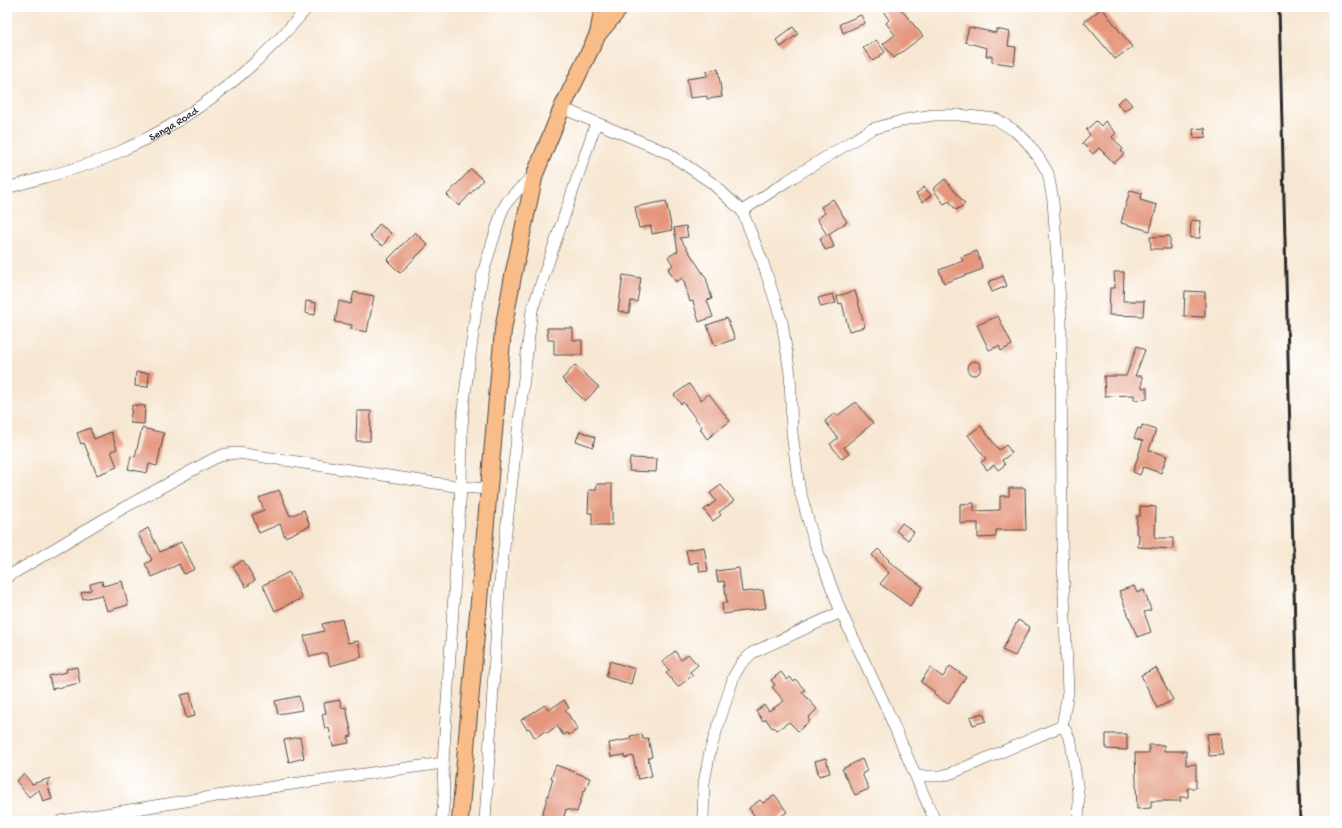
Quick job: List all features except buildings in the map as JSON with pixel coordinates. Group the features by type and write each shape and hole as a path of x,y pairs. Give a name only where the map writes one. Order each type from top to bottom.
{"highway":[{"path":"460,821 503,330 514,269 535,174 562,108 598,34 604,7"},
{"path":"598,34 621,7"}],"street":[{"name":"Senga Road","path":"7,188 108,157 163,130 206,103 240,77 294,24 308,7"},
{"path":"562,108 596,124 668,153 712,183 742,211 762,260 782,322 790,374 792,433 799,487 814,541 841,612 885,705 935,821"},
{"path":"742,211 787,181 872,130 908,119 934,115 959,115 996,119 1015,131 1027,142 1048,173 1053,201 1061,316 1062,545 1068,692 1062,726 1071,742 1079,800 1078,821"},
{"path":"485,821 499,591 532,310 596,124"},
{"path":"442,821 444,796 443,763 461,487 464,401 483,273 502,211 514,193 535,174"},
{"path":"7,577 118,511 213,459 225,454 238,453 461,487 489,489"},
{"path":"702,821 704,783 710,751 734,676 741,664 752,653 841,612"},
{"path":"916,776 941,776 952,773 1062,726"},
{"path":"61,821 285,785 443,763"}],"railway":[{"path":"1279,7 1300,821"}]}
